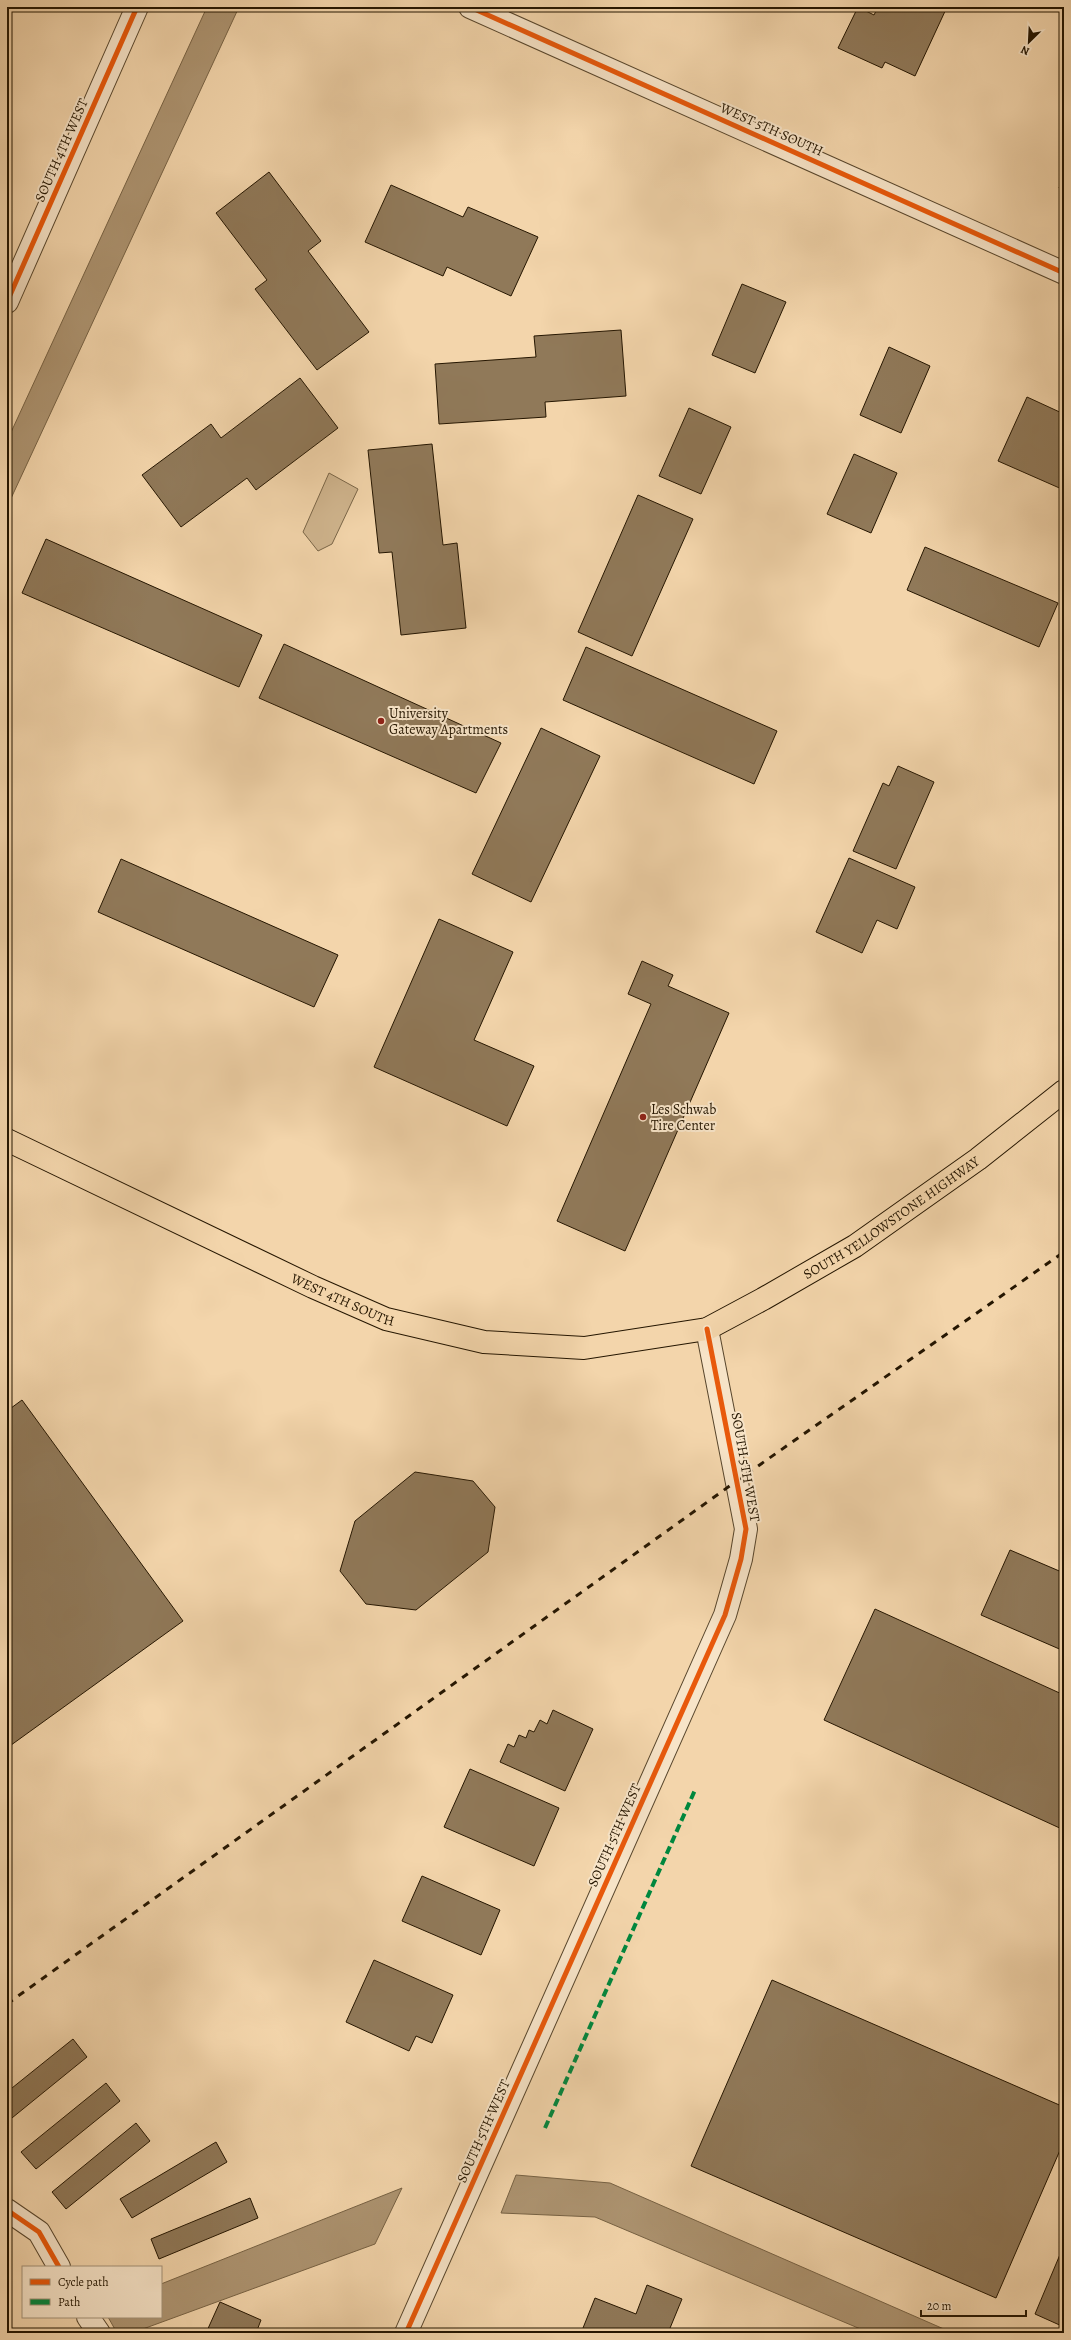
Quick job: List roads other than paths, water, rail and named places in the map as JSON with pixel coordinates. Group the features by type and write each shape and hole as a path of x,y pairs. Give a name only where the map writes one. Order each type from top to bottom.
{"main road":[{"name":"SOUTH YELLOWSTONE HIGHWAY","path":"707,1329 763,1299 855,1246 978,1159 1064,1091"},
{"name":"WEST 4TH SOUTH","path":"7,1140 313,1287 386,1319 484,1342 584,1348 707,1329"}],"street":[{"name":"SOUTH 4TH WEST","path":"7,302 137,7"},
{"name":"WEST 5TH SOUTH","path":"470,7 1064,273"},
{"name":"SOUTH 5TH WEST","path":"406,2333 727,1608 741,1559 746,1529 707,1329"},
{"path":"7,2210 39,2232 58,2266"},
{"path":"89,2318 99,2333"}],"railway":[{"path":"7,2004 738,1480 1064,1252"}],"place":[{"name":"University Gateway Apartments","path":"381,721"},
{"name":"Les Schwab Tire Center","path":"643,1117"}]}
